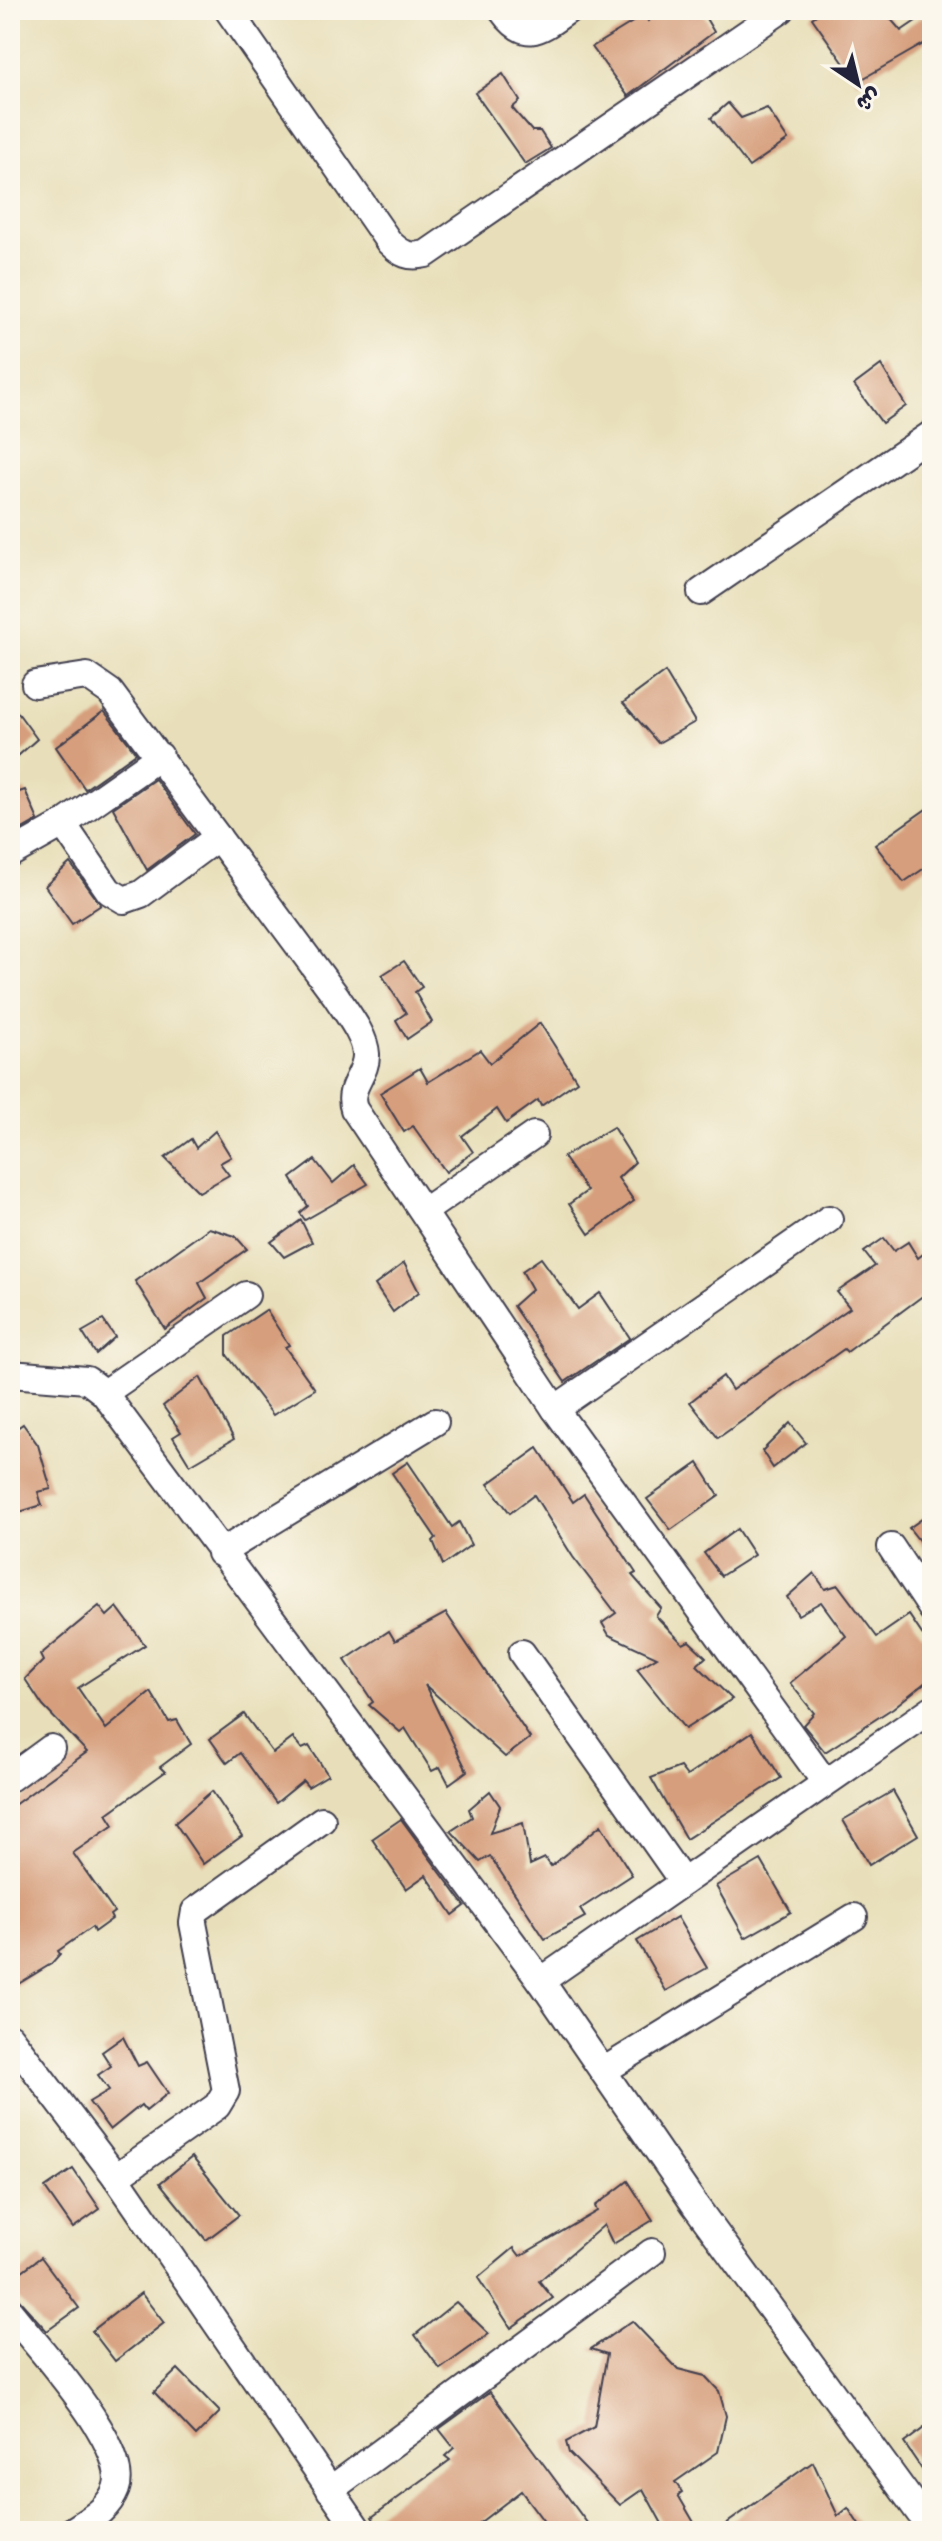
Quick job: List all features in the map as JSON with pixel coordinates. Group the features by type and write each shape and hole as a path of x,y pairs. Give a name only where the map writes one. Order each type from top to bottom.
{"street":[{"path":"228,10 389,242 398,252 416,256 426,254 781,10"},
{"path":"502,10 516,27 531,32 568,10"},
{"path":"701,592 932,434"},
{"path":"35,684 87,676 101,682 160,756 336,996 365,1046 367,1058 352,1089 354,1109 555,1409 825,1782"},
{"path":"10,854 63,824 160,756"},
{"path":"63,824 109,891 124,900 141,894 218,837"},
{"path":"424,1211 534,1135"},
{"path":"555,1409 829,1219"},
{"path":"104,1393 246,1295"},
{"path":"10,1374 68,1376 87,1380 104,1393 541,1981 695,2205 932,2530"},
{"path":"220,1553 435,1422"},
{"path":"891,1547 932,1609"},
{"path":"522,1653 683,1882"},
{"path":"541,1981 825,1782 930,1715"},
{"path":"10,1778 51,1748"},
{"path":"116,2177 217,2106 226,2091 193,1923 195,1911 322,1820"},
{"path":"603,2071 854,1917"},
{"path":"10,2037 116,2177 359,2531"},
{"path":"330,2490 652,2252"},
{"path":"10,2312 108,2439 119,2466 117,2487 107,2507 72,2531"}],"building":[{"path":"663,10 701,10 714,32 628,96 592,47 644,15 648,21"},
{"path":"823,10 883,10 901,31 932,10 932,39 857,82 812,18"},
{"path":"503,74 520,101 512,108 532,131 540,131 551,148 525,164 475,93"},
{"path":"728,103 741,118 767,108 788,140 749,167 711,118"},
{"path":"881,365 906,406 882,423 854,385"},
{"path":"665,672 695,722 658,743 623,703"},
{"path":"10,702 37,739 10,763"},
{"path":"104,711 136,753 85,789 56,747"},
{"path":"155,779 195,834 147,870 113,808"},
{"path":"25,790 38,820 10,836 10,795"},
{"path":"932,805 932,863 904,882 875,845"},
{"path":"70,863 101,905 72,924 45,886"},
{"path":"404,961 422,987 415,992 432,1022 407,1039 396,1020 406,1013 382,975"},
{"path":"540,1023 577,1081 541,1106 538,1100 506,1123 497,1109 462,1136 473,1152 446,1172 413,1126 404,1132 380,1093 420,1068 428,1082 480,1050 490,1063"},
{"path":"613,1127 635,1162 618,1178 634,1201 589,1234 569,1204 587,1191 563,1157"},
{"path":"215,1131 231,1157 220,1163 229,1175 199,1192 165,1158 191,1139 196,1148"},
{"path":"315,1160 333,1183 354,1165 368,1184 305,1220 300,1213 308,1206 291,1178"},
{"path":"301,1220 312,1242 284,1257 271,1242"},
{"path":"209,1228 235,1236 247,1249 199,1283 207,1298 165,1329 135,1281"},
{"path":"884,1238 894,1251 908,1242 918,1258 932,1247 932,1289 847,1352 844,1349 718,1438 690,1402 723,1376 732,1390 850,1308 837,1292 875,1266 864,1252"},
{"path":"541,1258 578,1309 600,1293 630,1338 565,1382 513,1306 532,1289 522,1271"},
{"path":"404,1263 419,1292 393,1312 375,1285"},
{"path":"266,1310 289,1345 285,1347 315,1389 273,1415 227,1355 227,1336"},
{"path":"103,1320 115,1337 96,1354 82,1332"},
{"path":"200,1377 234,1439 190,1465 173,1437 181,1432 163,1406"},
{"path":"790,1423 806,1443 773,1468 762,1451"},
{"path":"23,1424 38,1445 51,1489 38,1492 42,1505 10,1515 10,1433"},
{"path":"538,1448 573,1502 584,1494 636,1573 632,1575 661,1608 656,1616 683,1644 689,1641 706,1657 697,1665 732,1699 685,1729 637,1669 657,1657 609,1635 602,1623 616,1613 573,1557 534,1495 510,1513 488,1484"},
{"path":"408,1462 452,1527 459,1522 471,1545 443,1565 433,1541 436,1538 392,1473"},
{"path":"698,1463 719,1496 671,1530 647,1499"},
{"path":"932,1512 932,1557 909,1528"},
{"path":"737,1529 754,1555 721,1576 704,1553"},
{"path":"814,1573 825,1589 838,1585 877,1637 909,1615 932,1649 932,1677 893,1708 825,1752 803,1725 814,1713 790,1683 846,1636 821,1602 798,1615 787,1597"},
{"path":"99,1606 107,1616 117,1607 145,1645 78,1688 106,1729 151,1692 169,1722 177,1720 191,1744 160,1767 165,1772 107,1814 114,1825 73,1853 114,1912 110,1915 112,1919 94,1932 92,1927 58,1951 60,1954 51,1964 10,1989 10,1808 87,1752 43,1706 25,1679 43,1661 40,1655"},
{"path":"446,1613 530,1738 505,1757 425,1685 467,1771 449,1784 440,1767 432,1771 405,1728 400,1732 369,1705 373,1702 345,1660 389,1631 395,1641"},
{"path":"244,1714 273,1753 293,1738 302,1749 309,1746 328,1775 308,1787 303,1781 276,1803 240,1753 227,1763 210,1739"},
{"path":"752,1732 781,1778 686,1839 651,1778 680,1767 687,1776"},
{"path":"212,1791 242,1836 203,1864 175,1823"},
{"path":"490,1791 500,1806 490,1833 523,1823 530,1865 545,1858 551,1866 601,1825 632,1875 580,1909 585,1917 545,1939 490,1856 480,1862 451,1831 472,1817 469,1809"},
{"path":"893,1791 918,1835 869,1865 843,1820"},
{"path":"401,1819 465,1906 453,1915 426,1875 406,1889 372,1839"},
{"path":"761,1860 791,1912 745,1938 716,1886"},
{"path":"677,1917 707,1968 666,1991 637,1941"},
{"path":"123,2037 138,2066 147,2062 168,2093 146,2111 141,2105 110,2130 89,2102 109,2090 98,2075 111,2066 102,2052"},
{"path":"192,2157 239,2215 206,2240 160,2183"},
{"path":"73,2169 100,2209 73,2228 45,2188"},
{"path":"628,2181 653,2220 613,2244 604,2225 539,2281 553,2298 511,2328 478,2278 514,2248 520,2256 597,2211 595,2206"},
{"path":"41,2257 79,2308 47,2331 10,2290 10,2280"},
{"path":"141,2293 164,2323 115,2361 92,2331"},
{"path":"456,2302 489,2334 440,2369 415,2335"},
{"path":"632,2321 678,2369 705,2376 719,2391 726,2416 718,2452 675,2482 682,2492 678,2495 699,2531 666,2531 643,2489 620,2505 569,2453 566,2442 594,2427 607,2354 591,2349"},
{"path":"178,2369 220,2412 196,2436 154,2392"},
{"path":"490,2392 593,2531 551,2531 521,2491 469,2531 382,2531 372,2517 450,2460 445,2456 454,2448 439,2429"},
{"path":"932,2422 932,2484 904,2443"},
{"path":"813,2462 838,2516 848,2508 863,2531 716,2531"}]}
